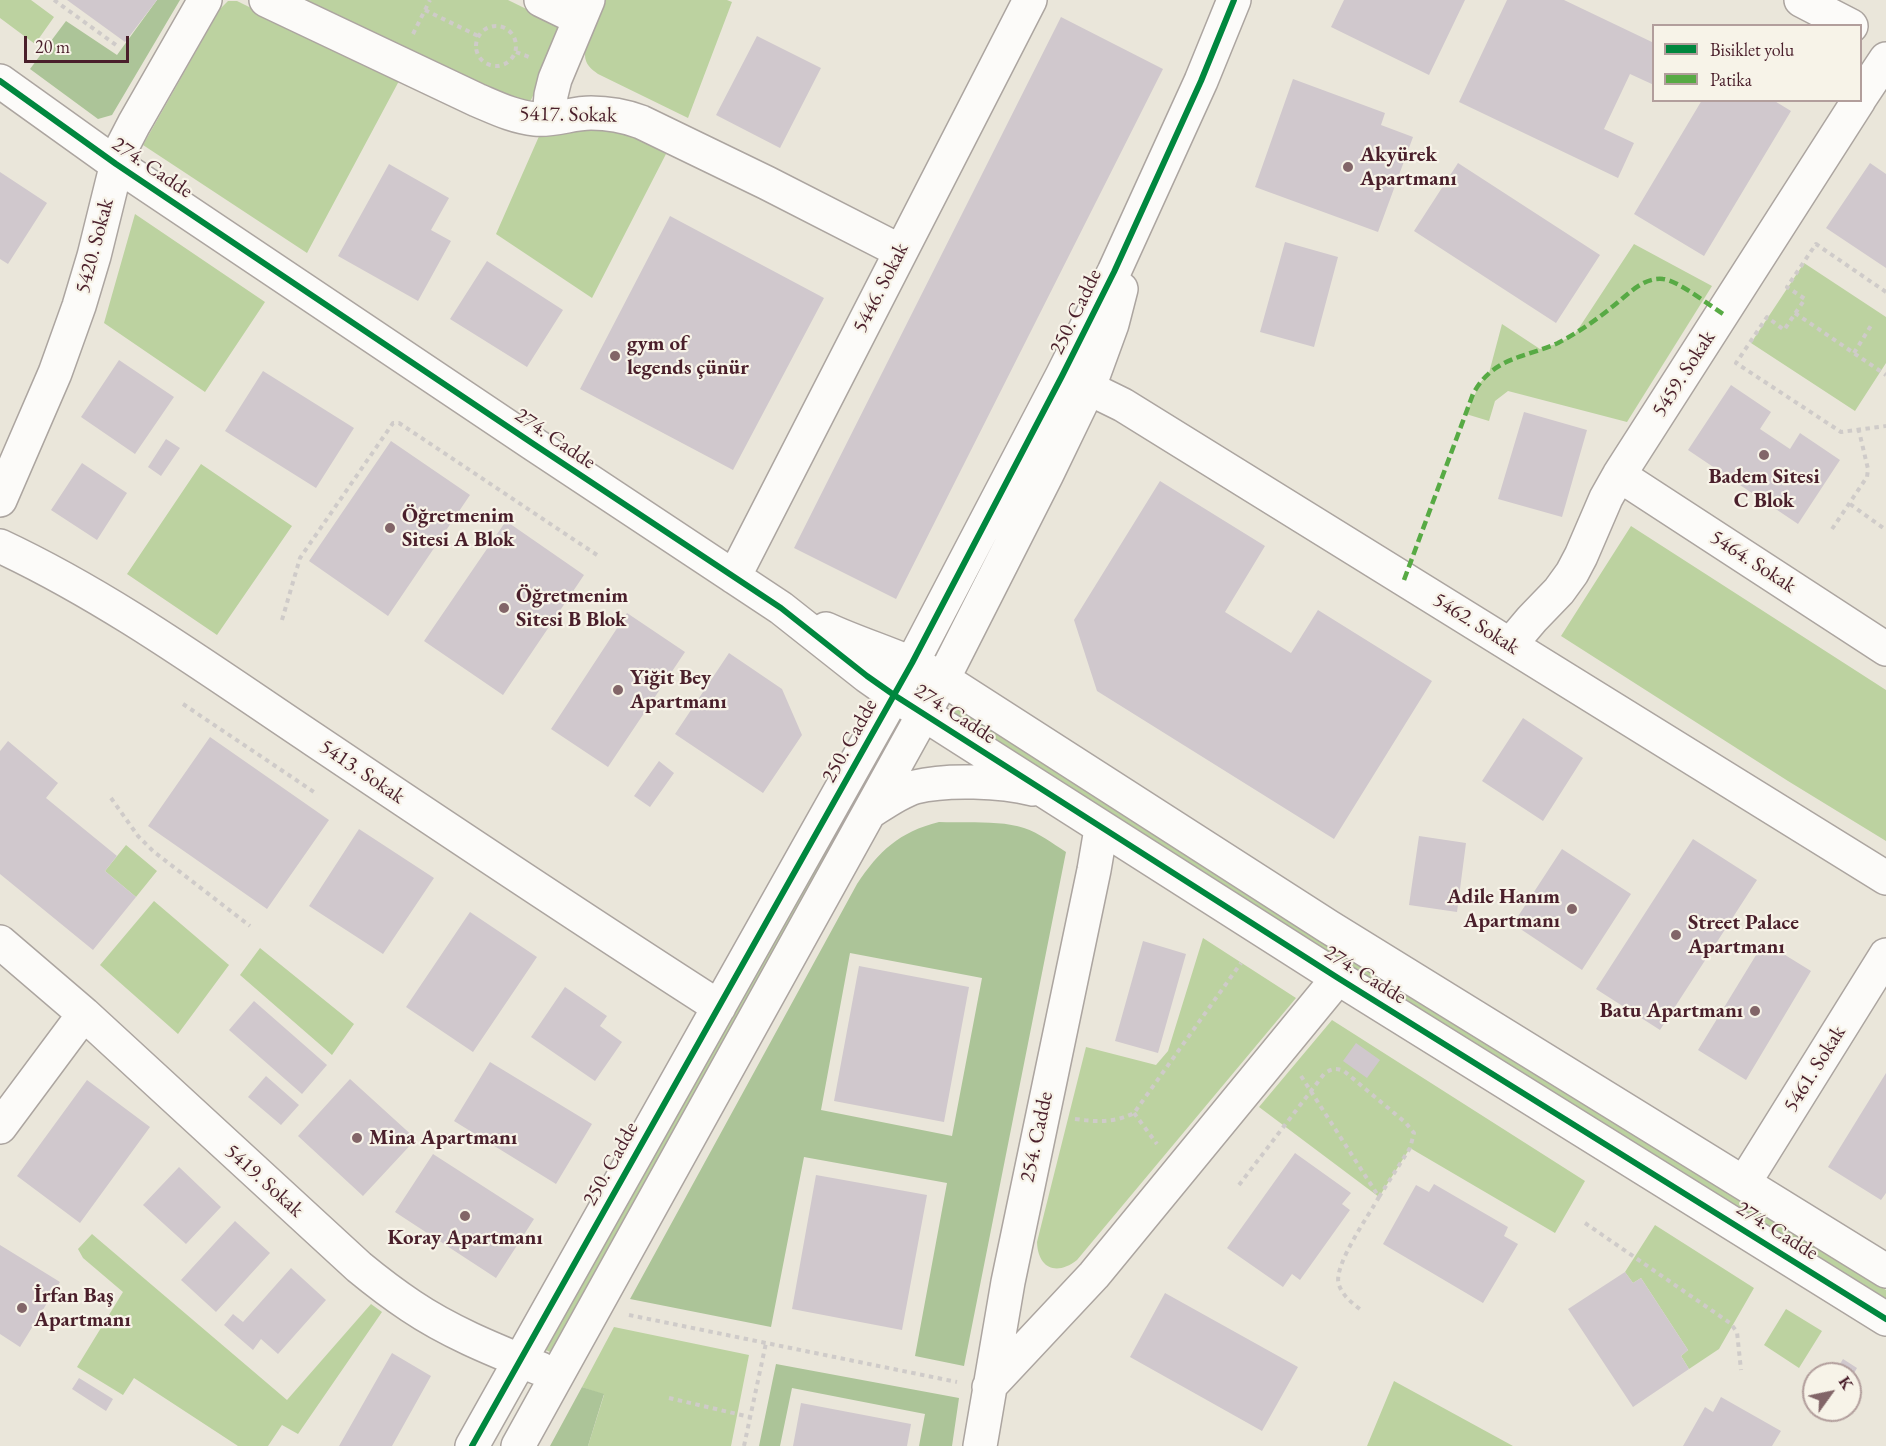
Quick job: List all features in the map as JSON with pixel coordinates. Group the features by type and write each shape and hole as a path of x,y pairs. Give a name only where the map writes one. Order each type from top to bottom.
{"street":[{"name":"5420. Sokak","path":"0,500 55,373 79,306 120,151 205,0"},
{"name":"5417. Sokak","path":"266,0 510,114 536,119 589,113 620,115 641,122 900,251"},
{"path":"541,0 584,9 555,79 549,118"},
{"name":"5446. Sokak","path":"734,577 1030,0"},
{"name":"250. Cadde","path":"472,1446 912,663 1112,324 1134,230 1202,81 1234,0"},
{"path":"1801,0 1847,24"},
{"path":"1862,32 1886,44"},
{"name":"5459. Sokak","path":"1862,96 1886,59"},
{"name":"274. Cadde","path":"0,81 116,164 781,608 894,695 1101,829 1886,1319"},
{"name":"5459. Sokak","path":"1510,645 1559,591 1572,573 1619,475 1858,102"},
{"name":"250. Cadde","path":"519,1446 943,679 1047,474 1076,382"},
{"name":"5462. Sokak","path":"1076,382 1133,411 1886,878"},
{"name":"5464. Sokak","path":"1619,475 1886,649"},
{"name":"5413. Sokak","path":"0,546 39,564 110,604 484,854 719,1007"},
{"name":"274. Cadde","path":"781,608 853,641 912,663 943,679 1320,921 1886,1271"},
{"path":"868,813 899,794 915,787 934,784 992,783 1027,787 1045,792"},
{"name":"254. Cadde","path":"980,1446 1008,1282 1092,882 1101,829"},
{"name":"5419. Sokak","path":"0,942 84,1014 373,1278 412,1307 447,1327 484,1346 557,1376"},
{"name":"5461. Sokak","path":"1744,1183 1886,955"},
{"path":"989,1387 1094,1275 1338,978"},
{"path":"0,1127 84,1014"}],"path":[{"path":"54,0 116,45"},
{"path":"425,10 478,36"},
{"path":"488,26 507,28 517,45 513,58 501,66 482,61 476,48 478,36 488,26"},
{"path":"1886,292 1816,244 1787,287 1805,299 1784,330 1767,317 1736,363 1841,432 1886,426"},
{"path":"1795,313 1886,375"},
{"path":"1854,353 1872,324"},
{"path":"282,620 300,558 393,423 399,423 597,555"},
{"path":"1832,529 1867,477 1868,470 1859,430"},
{"path":"1850,504 1886,530"},
{"path":"183,704 314,792"},
{"path":"111,798 138,836 153,850 250,927"},
{"path":"1042,1113 1096,1122 1122,1119 1134,1113 1241,963"},
{"path":"1239,1185 1324,1074 1331,1069 1344,1071 1412,1128 1414,1134 1410,1148 1348,1249 1338,1270 1338,1284 1347,1298 1361,1310"},
{"path":"1299,1074 1379,1197"},
{"path":"1585,1223 1730,1323 1737,1332 1741,1370"},
{"path":"622,1313 989,1387"},
{"path":"744,1446 766,1343"},
{"path":"669,1398 750,1417"}],"green space":[{"path":"0,0 31,0 54,17 35,44 0,18"},
{"path":"157,0 180,0 112,115 98,119 30,69 66,21 117,55"},
{"path":"292,0 508,0 557,24 561,27 562,33 531,100 524,104"},
{"path":"606,0 727,0 732,2 688,118 598,74 589,66 585,58 587,43"},
{"path":"228,1 237,1 399,81 307,253 143,145 220,9"},
{"path":"599,128 625,134 666,154 592,298 496,234 540,134"},
{"path":"135,214 265,302 205,392 104,323"},
{"path":"1634,244 1712,286 1627,422 1508,391 1495,401 1489,421 1466,414 1480,383 1489,373 1502,324 1540,349 1575,334"},
{"path":"1804,263 1886,317 1886,363 1855,411 1751,343"},
{"path":"201,464 292,526 217,635 127,574"},
{"path":"1631,526 1886,690 1886,841 1561,636"},
{"path":"957,706 1886,1290 1886,1302 949,717"},
{"path":"878,747 889,752 554,1354 542,1348"},
{"path":"939,822 1015,825 1045,838 1066,852 964,1366 915,1356 947,1183 804,1157 771,1327 630,1299 857,884 873,862 891,844 925,826","holes":["850,953 982,978 952,1136 821,1110"]},
{"path":"126,845 157,871 136,897 105,871"},
{"path":"154,901 229,965 178,1034 100,965"},
{"path":"1203,938 1296,998 1077,1260 1062,1268 1050,1267 1041,1258 1037,1242 1086,1047 1156,1065 1168,1051"},
{"path":"260,948 354,1024 332,1055 240,975"},
{"path":"1332,1020 1585,1181 1555,1233 1410,1148 1379,1197 1259,1107"},
{"path":"1655,1225 1754,1288 1719,1349 1689,1369 1681,1356 1688,1350 1641,1278 1633,1283 1625,1272"},
{"path":"92,1234 287,1400 371,1304 382,1312 298,1434 282,1425 268,1446 238,1446 134,1378 123,1395 77,1367 123,1292 83,1258 78,1249"},
{"path":"1786,1309 1822,1331 1799,1368 1764,1345"},
{"path":"614,1327 749,1355 731,1446 588,1446 604,1395 582,1387"},
{"path":"776,1364 959,1398 952,1446 919,1446 925,1414 792,1388 780,1446 759,1446"},
{"path":"1394,1381 1513,1446 1367,1446"},
{"path":"582,1387 604,1394 588,1446 550,1446"}],"building":[{"path":"67,0 157,0 125,42"},
{"path":"1344,0 1465,0 1429,75 1331,27"},
{"path":"1507,0 1564,0 1652,42 1652,84 1630,74 1604,129 1634,143 1618,178 1459,102"},
{"path":"1061,17 1163,69 896,599 794,548"},
{"path":"757,36 821,68 780,148 716,115"},
{"name":"Akyürek Apartmanı","path":"1293,79 1385,113 1381,125 1413,137 1378,232 1255,187"},
{"path":"1701,102 1776,102 1791,111 1704,256 1634,214"},
{"path":"1458,163 1600,255 1556,323 1414,231"},
{"path":"1870,163 1886,174 1886,268 1826,228"},
{"path":"389,164 449,198 431,230 451,241 418,301 338,256"},
{"path":"0,172 47,203 8,264 0,259"},
{"name":"gym of legends çünür","path":"670,216 824,298 733,470 580,389"},
{"path":"1285,242 1338,257 1314,347 1260,332"},
{"path":"487,261 563,310 527,367 450,319"},
{"path":"119,360 174,397 135,454 81,417"},
{"path":"263,371 354,428 316,488 225,431"},
{"name":"Badem Sitesi C Blok","path":"1731,385 1771,412 1760,429 1790,449 1800,433 1840,460 1798,524 1688,450"},
{"path":"1524,412 1587,430 1562,517 1498,499"},
{"path":"166,439 180,448 161,476 148,467"},
{"name":"Öğretmenim Sitesi A Blok","path":"391,441 470,495 388,616 309,561"},
{"path":"82,463 127,493 97,540 51,510"},
{"path":"1160,481 1265,546 1225,612 1291,653 1318,610 1432,681 1334,839 1097,691 1074,620"},
{"name":"Öğretmenim Sitesi B Blok","path":"506,521 584,575 503,695 424,641"},
{"name":"Yiğit Bey Apartmanı","path":"627,613 685,652 608,767 551,729"},
{"path":"729,653 782,689 802,735 763,793 675,734"},
{"path":"1523,718 1583,758 1543,821 1482,781"},
{"path":"210,737 329,820 267,909 148,826"},
{"path":"8,741 58,783 46,798 117,856 105,871 136,897 93,950 0,874 0,751"},
{"path":"659,761 674,773 650,807 634,796"},
{"path":"359,829 434,878 383,954 309,906"},
{"path":"1419,836 1466,843 1457,912 1409,905"},
{"name":"Street Palace Apartmanı","path":"1693,839 1757,880 1660,1030 1596,989"},
{"name":"Adile Hanım Apartmanı","path":"1562,849 1631,894 1582,970 1513,924"},
{"path":"470,912 537,957 473,1052 406,1007"},
{"path":"1143,941 1186,954 1158,1053 1115,1041"},
{"name":"Batu Apartmanı","path":"1764,942 1811,971 1746,1080 1698,1050"},
{"path":"859,966 969,987 944,1122 834,1101"},
{"path":"565,987 607,1016 600,1026 622,1042 595,1081 531,1037"},
{"path":"254,1001 327,1065 302,1094 229,1030"},
{"path":"1356,1043 1380,1060 1367,1078 1343,1061"},
{"path":"490,1062 592,1124 556,1184 454,1121"},
{"path":"1886,1073 1886,1193 1881,1200 1828,1167"},
{"path":"266,1076 299,1105 281,1125 248,1097"},
{"name":"Mina Apartmanı","path":"350,1079 416,1139 363,1196 298,1136"},
{"path":"87,1080 150,1127 80,1223 17,1176"},
{"path":"1295,1153 1351,1193 1342,1204 1350,1210 1300,1280 1292,1274 1283,1287 1227,1248"},
{"name":"Koray Apartmanı","path":"433,1154 534,1219 496,1278 395,1212"},
{"path":"179,1167 221,1207 186,1244 143,1205"},
{"path":"816,1175 927,1195 902,1330 792,1309"},
{"path":"1434,1184 1508,1227 1504,1236 1518,1244 1483,1303 1383,1244 1416,1185 1429,1192"},
{"path":"235,1221 270,1253 216,1312 181,1280"},
{"name":"İrfan Baş Apartmanı","path":"0,1245 60,1282 20,1347 0,1334"},
{"path":"291,1268 326,1300 278,1354 261,1339 253,1350 224,1325 233,1314 243,1322"},
{"path":"1625,1272 1633,1283 1641,1278 1688,1350 1681,1356 1689,1369 1633,1407 1568,1309"},
{"path":"1165,1293 1298,1367 1262,1431 1130,1357"},
{"path":"392,1353 431,1376 392,1446 339,1446"},
{"path":"79,1378 113,1399 106,1411 72,1389"},
{"path":"1721,1397 1781,1431 1772,1446 1683,1446 1705,1407 1713,1412"},
{"path":"801,1403 911,1424 907,1446 793,1446"}],"marked path":[{"path":"1404,580 1473,394 1490,373 1510,360 1558,343 1599,317 1635,288 1655,279 1669,280 1723,314"}],"cycle path":[{"path":"472,1446 912,663 1114,272 1201,81 1234,0"},
{"path":"0,81 116,164 781,608 894,695 1338,978 1886,1319"}],"place":[{"name":"Akyürek Apartmanı","path":"1348,167"},
{"name":"gym of legends çünür","path":"615,356"},
{"name":"Badem Sitesi C Blok","path":"1764,455"},
{"name":"Öğretmenim Sitesi A Blok","path":"390,528"},
{"name":"Öğretmenim Sitesi B Blok","path":"504,608"},
{"name":"Yiğit Bey Apartmanı","path":"618,690"},
{"name":"Adile Hanım Apartmanı","path":"1572,909"},
{"name":"Street Palace Apartmanı","path":"1676,935"},
{"name":"Batu Apartmanı","path":"1755,1011"},
{"name":"Mina Apartmanı","path":"357,1138"},
{"name":"Koray Apartmanı","path":"465,1216"},
{"name":"İrfan Baş Apartmanı","path":"22,1308"}]}
